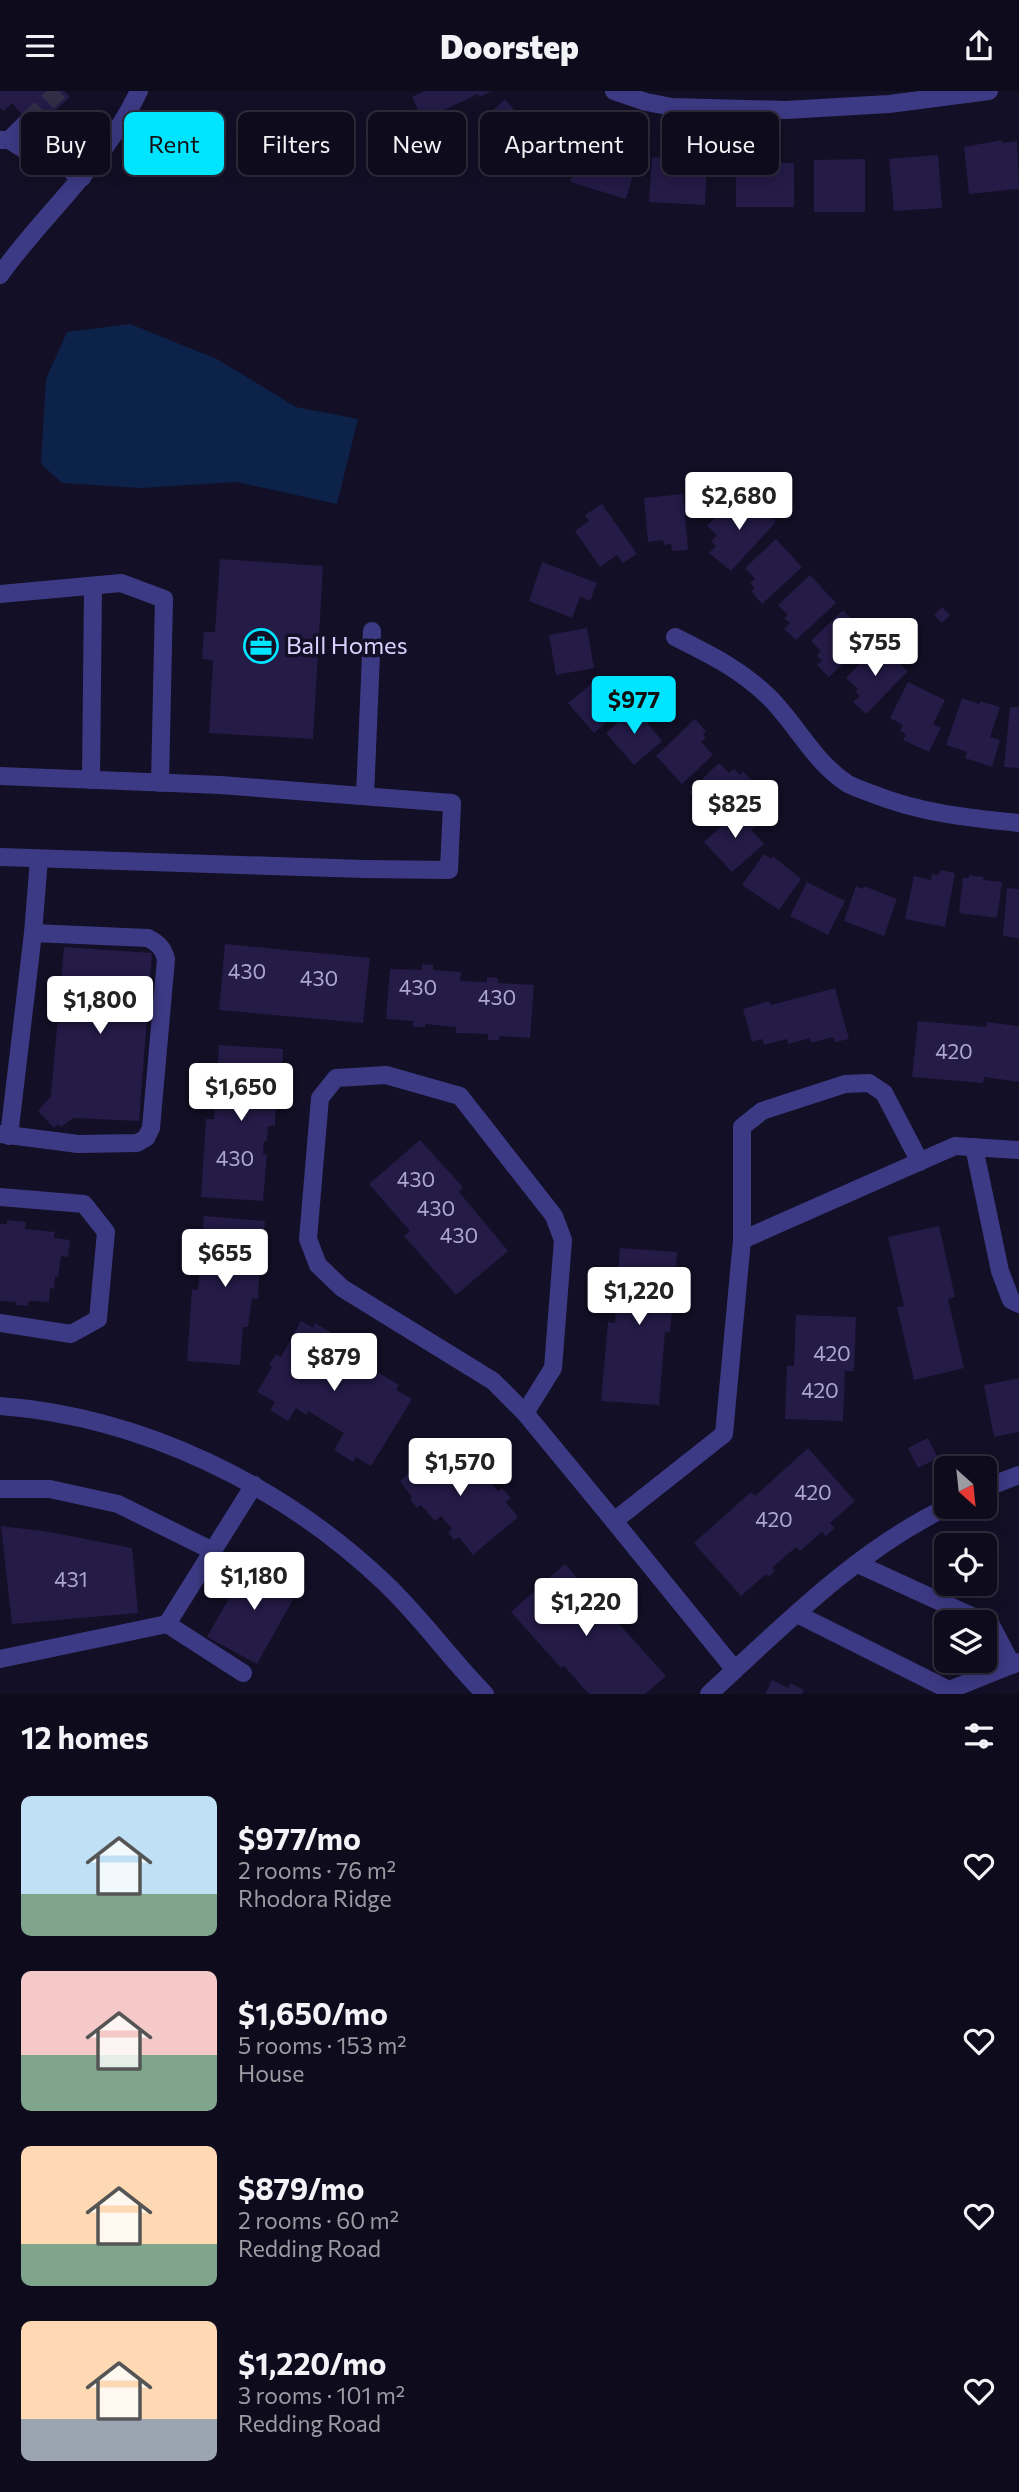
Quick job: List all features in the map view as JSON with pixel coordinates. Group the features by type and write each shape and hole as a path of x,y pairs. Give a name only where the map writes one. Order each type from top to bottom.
{"street":[{"path":"0,275 23,243 95,163 139,91"},
{"path":"614,91 672,107 786,110 889,104 989,91"},
{"path":"21,127 5,140 22,148 45,153 82,178"},
{"path":"0,594 121,583 164,599 160,783"},
{"path":"91,780 93,586"},
{"path":"365,796 372,631"},
{"path":"675,637 729,664 770,698 806,744 834,773 850,785 948,816 1019,823"},
{"path":"0,776 160,783 452,803 449,870 0,857"},
{"path":"33,933 148,938 157,942 164,950 166,959 151,1128 146,1138 137,1143 78,1143 5,1135 33,933 39,859"},
{"path":"525,1413 553,1368 563,1240 554,1216 460,1096 386,1075 336,1078 320,1098 308,1239 318,1265 342,1288 493,1381 525,1413 735,1670"},
{"path":"614,1521 724,1434 742,1240 742,1127 762,1111 845,1084 869,1083 884,1093 920,1162"},
{"path":"742,1240 955,1146 1019,1150"},
{"path":"974,1147 1000,1271 1011,1300 1019,1304"},
{"path":"0,1197 84,1204 106,1232 98,1319 71,1334 0,1324"},
{"path":"0,1406 53,1413 103,1424 176,1449 254,1485 299,1513 345,1547 385,1583 412,1609 485,1694"},
{"path":"998,1483 1019,1475"},
{"path":"167,1624 254,1485"},
{"path":"0,1489 50,1489 118,1504 213,1551"},
{"path":"709,1694 824,1588 915,1522 934,1513"},
{"path":"797,1614 949,1690 1016,1663 991,1625 858,1564"},
{"path":"0,1659 167,1624 243,1673"}],"water":[{"path":"130,324 217,359 296,407 358,419 337,504 237,482 141,488 62,483 41,464 46,379 67,332"}],"building":[{"path":"0,91 64,91 70,97 54,112 21,113 12,103 4,111 0,108"},
{"path":"424,91 492,91 479,97 478,94 440,112 419,112 412,97"},
{"path":"505,99 516,112 491,112"},
{"path":"1002,140 1002,143 1017,141 1019,189 969,194 964,147"},
{"path":"938,155 942,208 894,211 889,159"},
{"path":"652,157 662,158 662,175 706,175 705,205 649,202"},
{"path":"865,159 865,212 814,212 814,160"},
{"path":"779,163 794,163 794,207 736,207 736,175 779,175"},
{"path":"572,175 633,175 626,199 570,182"},
{"path":"683,494 688,550 672,551 671,544 664,545 663,540 648,542 644,498"},
{"path":"751,497 776,522 731,571 709,553 716,546 711,541 717,535 707,526 731,501 739,509"},
{"path":"602,504 637,554 623,563 617,555 600,567 575,531 589,521 585,515"},
{"path":"776,539 802,567 762,604 751,591 755,588 750,583 755,579 745,568"},
{"name":"Ball Homes","path":"220,559 323,566 313,739 209,733 213,660 202,659 204,632 215,632"},
{"path":"542,562 597,583 590,601 580,597 572,618 529,601"},
{"path":"810,575 836,603 796,640 784,629 790,623 784,618 788,615 778,605"},
{"path":"942,607 950,615 942,623 934,615"},
{"path":"843,610 869,638 829,677 817,665 822,661 817,656 821,651 811,641"},
{"path":"587,628 594,668 556,675 549,635"},
{"path":"878,645 908,671 866,714 853,702 860,696 855,691 858,689 846,678"},
{"path":"601,676 624,707 594,733 568,703"},
{"path":"908,682 945,700 933,724 941,728 929,752 903,740 906,734 900,731 903,725 890,718"},
{"path":"962,698 1000,707 990,737 1000,740 992,767 965,758 967,752 946,745"},
{"path":"1010,707 1019,707 1019,768 1004,767"},
{"path":"634,708 650,722 648,724 662,741 634,765 606,733"},
{"path":"695,719 706,731 703,735 706,738 701,742 713,755 682,784 656,756"},
{"path":"719,763 729,773 734,769 740,775 743,772 755,783 716,820 689,792"},
{"path":"744,806 755,818 750,822 755,827 751,830 764,844 732,872 704,842"},
{"path":"764,854 771,859 773,856 801,879 779,910 742,885"},
{"path":"940,870 955,873 945,927 905,919 914,876 931,880 932,874 939,875"},
{"path":"969,875 1002,882 997,918 959,913 963,878 969,878"},
{"path":"807,882 845,901 828,935 790,916"},
{"path":"856,886 863,889 864,886 897,899 884,936 844,921"},
{"path":"1007,888 1019,889 1019,938 1003,936"},
{"path":"225,944 370,958 363,1023 219,1010"},
{"path":"64,947 152,953 139,1121 73,1118 61,1127 58,1124 54,1128 38,1111 51,1096"},
{"path":"422,964 433,965 433,970 461,972 460,981 487,982 487,977 498,978 498,983 534,985 530,1038 499,1036 499,1040 488,1040 488,1034 456,1033 456,1027 425,1024 425,1027 413,1027 413,1021 386,1019 390,969 422,970"},
{"path":"835,988 849,1039 835,1042 833,1037 811,1043 810,1038 788,1044 787,1039 764,1045 762,1039 752,1042 743,1009 769,1001 771,1005"},
{"path":"918,1021 986,1027 987,1022 1019,1026 1019,1082 984,1077 983,1083 912,1077"},
{"path":"219,1045 283,1049 282,1069 277,1068 275,1126 268,1126 267,1141 264,1141 263,1154 267,1154 263,1201 201,1197 206,1119 214,1119"},
{"path":"420,1140 463,1187 459,1192 508,1251 456,1295 404,1236 410,1231 369,1184"},
{"path":"204,1216 265,1221 263,1240 261,1239 258,1299 252,1298 248,1327 243,1327 240,1365 187,1361 192,1289 198,1290"},
{"path":"7,1220 26,1222 25,1229 55,1232 54,1238 70,1240 68,1257 61,1256 54,1289 50,1288 49,1302 29,1301 28,1306 0,1301 0,1224 7,1224"},
{"path":"939,1226 955,1297 948,1299 964,1368 914,1380 897,1307 904,1306 888,1237"},
{"path":"620,1248 677,1252 670,1332 665,1332 659,1405 601,1401 608,1322 615,1323 616,1309 619,1309 620,1295 616,1295"},
{"path":"796,1315 856,1317 854,1371 845,1371 843,1421 785,1419 787,1366 794,1366"},
{"path":"301,1321 313,1328 315,1323 339,1337 331,1349 341,1355 337,1361 365,1377 368,1372 376,1377 379,1373 399,1385 396,1390 412,1399 371,1466 356,1457 353,1462 334,1450 344,1433 308,1411 306,1415 296,1408 288,1421 270,1410 275,1402 257,1392 272,1367 269,1365 276,1354 281,1357"},
{"path":"1019,1378 1019,1432 994,1437 984,1385"},
{"path":"928,1438 937,1456 918,1468 908,1448"},
{"path":"445,1443 457,1457 462,1453 473,1466 469,1469 478,1480 484,1475 498,1491 502,1488 511,1498 506,1502 518,1517 473,1555 459,1537 454,1540 448,1532 452,1529 441,1516 435,1521 421,1505 417,1508 400,1481"},
{"path":"808,1448 855,1501 830,1523 835,1528 826,1536 822,1532 800,1551 796,1547 772,1568 775,1571 769,1577 766,1574 741,1596 694,1543 751,1492 755,1496"},
{"path":"1,1526 50,1532 132,1548 138,1613 12,1624"},
{"path":"251,1560 300,1587 257,1664 207,1637"},
{"path":"565,1564 666,1676 645,1694 589,1694 564,1666 561,1668 511,1612"},
{"path":"772,1680 788,1688 790,1683 804,1690 802,1694 765,1694"}],"tunnel":[{"path":"37,112 59,91"}],"place":[{"name":"Ball Homes","path":"261,646"}]}
